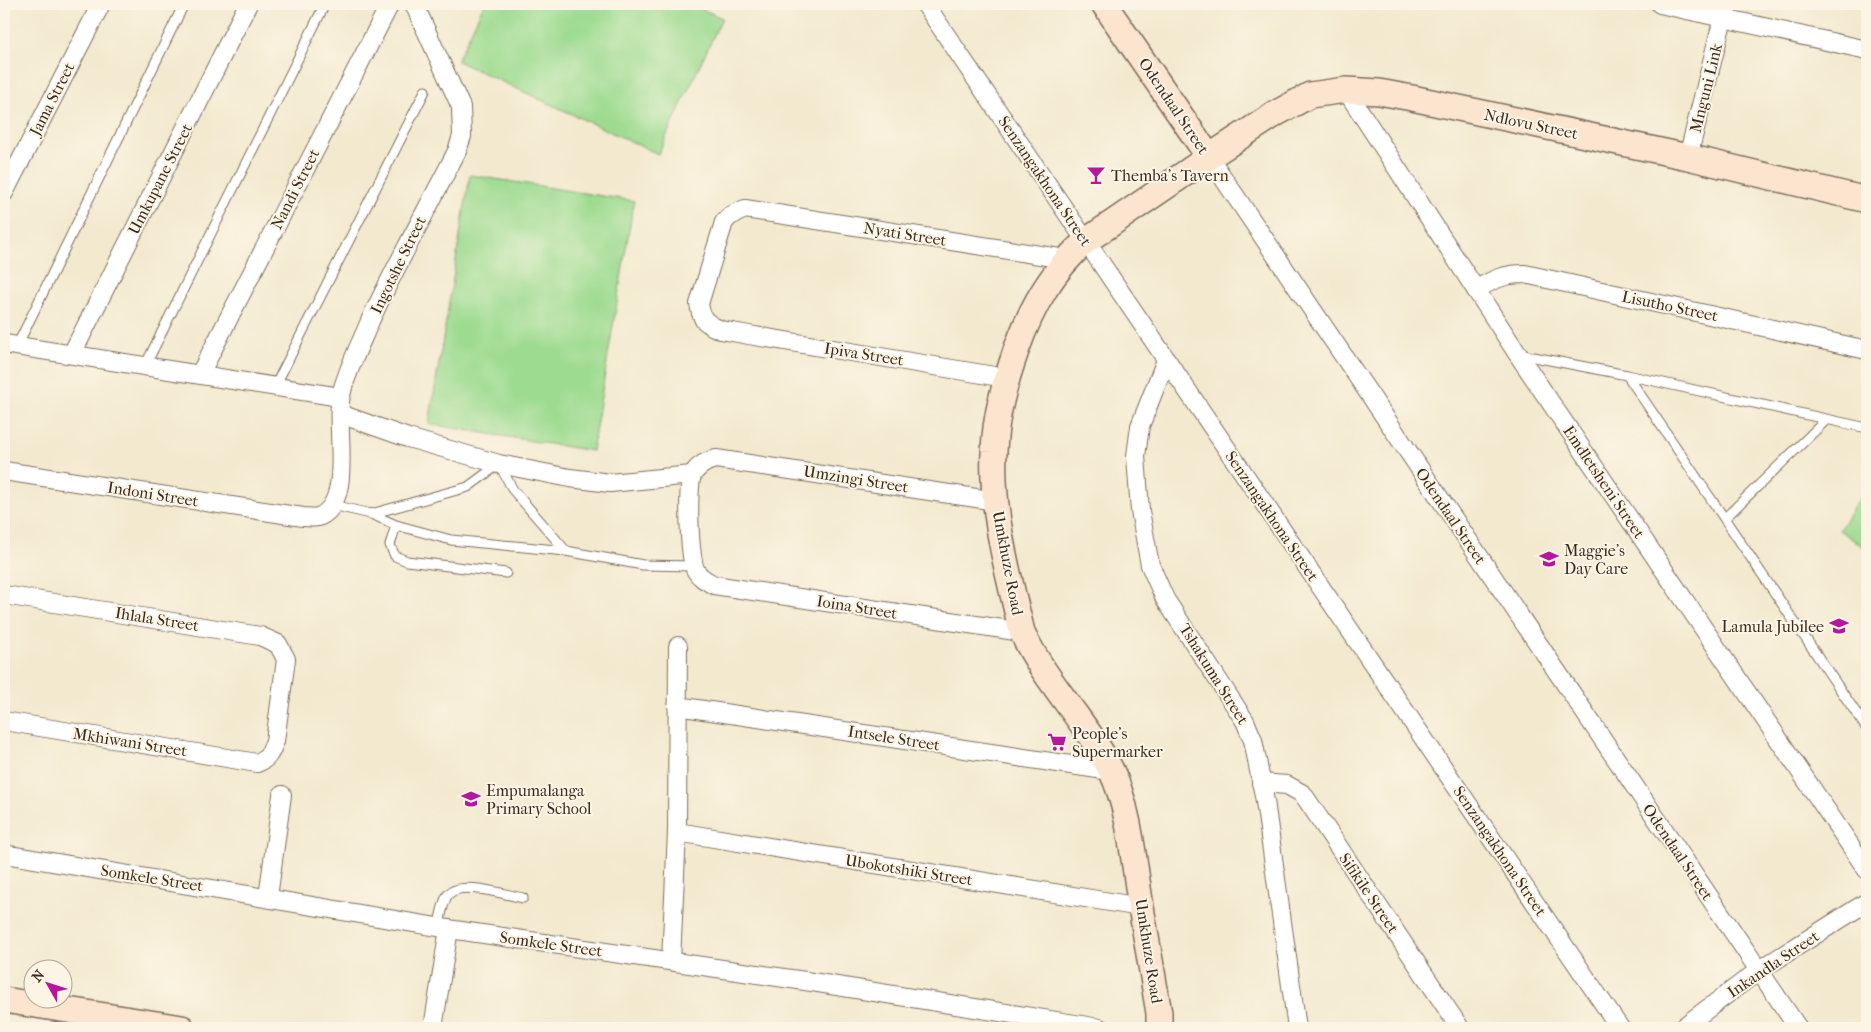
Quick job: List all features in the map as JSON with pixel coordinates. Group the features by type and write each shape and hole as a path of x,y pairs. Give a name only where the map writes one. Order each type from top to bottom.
{"street":[{"name":"Jama Street","path":"4,194 101,4"},
{"name":"Umkupane Street","path":"72,354 248,4"},
{"name":"Nandi Street","path":"200,374 390,4"},
{"name":"Ingotshe Street","path":"332,505 339,485 340,405 358,349 457,151 462,136 461,108 414,4"},
{"name":"Senzangakhona Street","path":"925,4 1620,1028"},
{"name":"Odendaal Street","path":"1104,4 1798,1028"},
{"path":"1660,4 1867,50"},
{"name":"Mnguni Link","path":"1688,157 1723,18"},
{"name":"Ndlovu Street","path":"1209,157 1296,101 1319,92 1346,90 1379,92 1688,157 1867,200"},
{"name":"Emdletsheni Street","path":"1346,90 1517,354 1867,870"},
{"name":"Umkhuze Road","path":"1159,1028 1159,1013 1133,852 1111,771 1094,741 1031,652 1022,632 996,502 994,451 1000,404 1006,378 1026,324 1039,296 1066,259 1086,241 1209,157"},
{"name":"Nyati Street","path":"721,330 704,320 699,304 724,222 730,216 744,209 1066,259"},
{"name":"Lisutho Street","path":"1476,290 1493,279 1511,274 1525,274 1867,350"},
{"name":"Ipiva Street","path":"721,330 1006,378"},
{"path":"10,345 275,386 340,405 408,438 499,464 610,483 692,475 690,497 695,569"},
{"name":"Tshakuma Street","path":"1166,360 1138,436 1136,456 1140,511 1150,565 1165,599 1245,721 1253,740 1296,1028"},
{"name":"Umzingi Street","path":"692,475 706,461 716,459 996,502"},
{"name":"Indoni Street","path":"4,471 303,517 317,518 326,513 332,505"},
{"name":"Ioina Street","path":"695,569 703,579 714,585 1022,632"},
{"name":"Ihlala Street","path":"4,595 260,636 278,644 284,651 286,659 273,747 263,760 257,763"},
{"path":"671,961 677,832 678,646"},
{"name":"Intsele Street","path":"677,706 1111,771"},
{"name":"Mkhiwani Street","path":"4,721 257,763"},
{"name":"Sifikile Street","path":"1261,784 1287,785 1303,794 1460,1028"},
{"path":"268,898 282,795"},
{"name":"Ubokotshiki Street","path":"677,832 1141,907"},
{"name":"Somkele Street","path":"4,854 443,928 822,983 1100,1028"},
{"name":"Inkandla Street","path":"1682,1028 1758,971 1867,902"},
{"path":"433,1028 443,928"},
{"path":"4,1000 182,1028"}],"lane":[{"path":"10,345 184,4"},
{"path":"145,366 325,4"},
{"path":"275,386 425,91"},
{"path":"1517,354 1628,375 1867,428"},
{"path":"1628,375 1867,729"},
{"path":"1725,518 1826,420"},
{"path":"371,514 468,487 499,464 513,490 566,550"},
{"path":"332,505 371,514 396,525 451,540 566,550 643,565 695,569"},
{"path":"396,525 390,545 395,556 407,561 506,573"},
{"path":"443,928 446,898 452,890 476,888 523,898"}],"green space":[{"path":"484,4 691,4 722,18 658,154 457,61"},
{"path":"470,175 634,201 592,451 429,424"},
{"path":"1867,487 1867,549 1839,530"}],"place":[{"name":"Themba's Tavern","path":"1096,175"},
{"name":"Maggie's Day Care","path":"1549,559"},
{"name":"Lamula Jubilee","path":"1839,626"},
{"name":"People's Supermarker","path":"1057,742"},
{"name":"Empumalanga Primary School","path":"471,799"}]}
